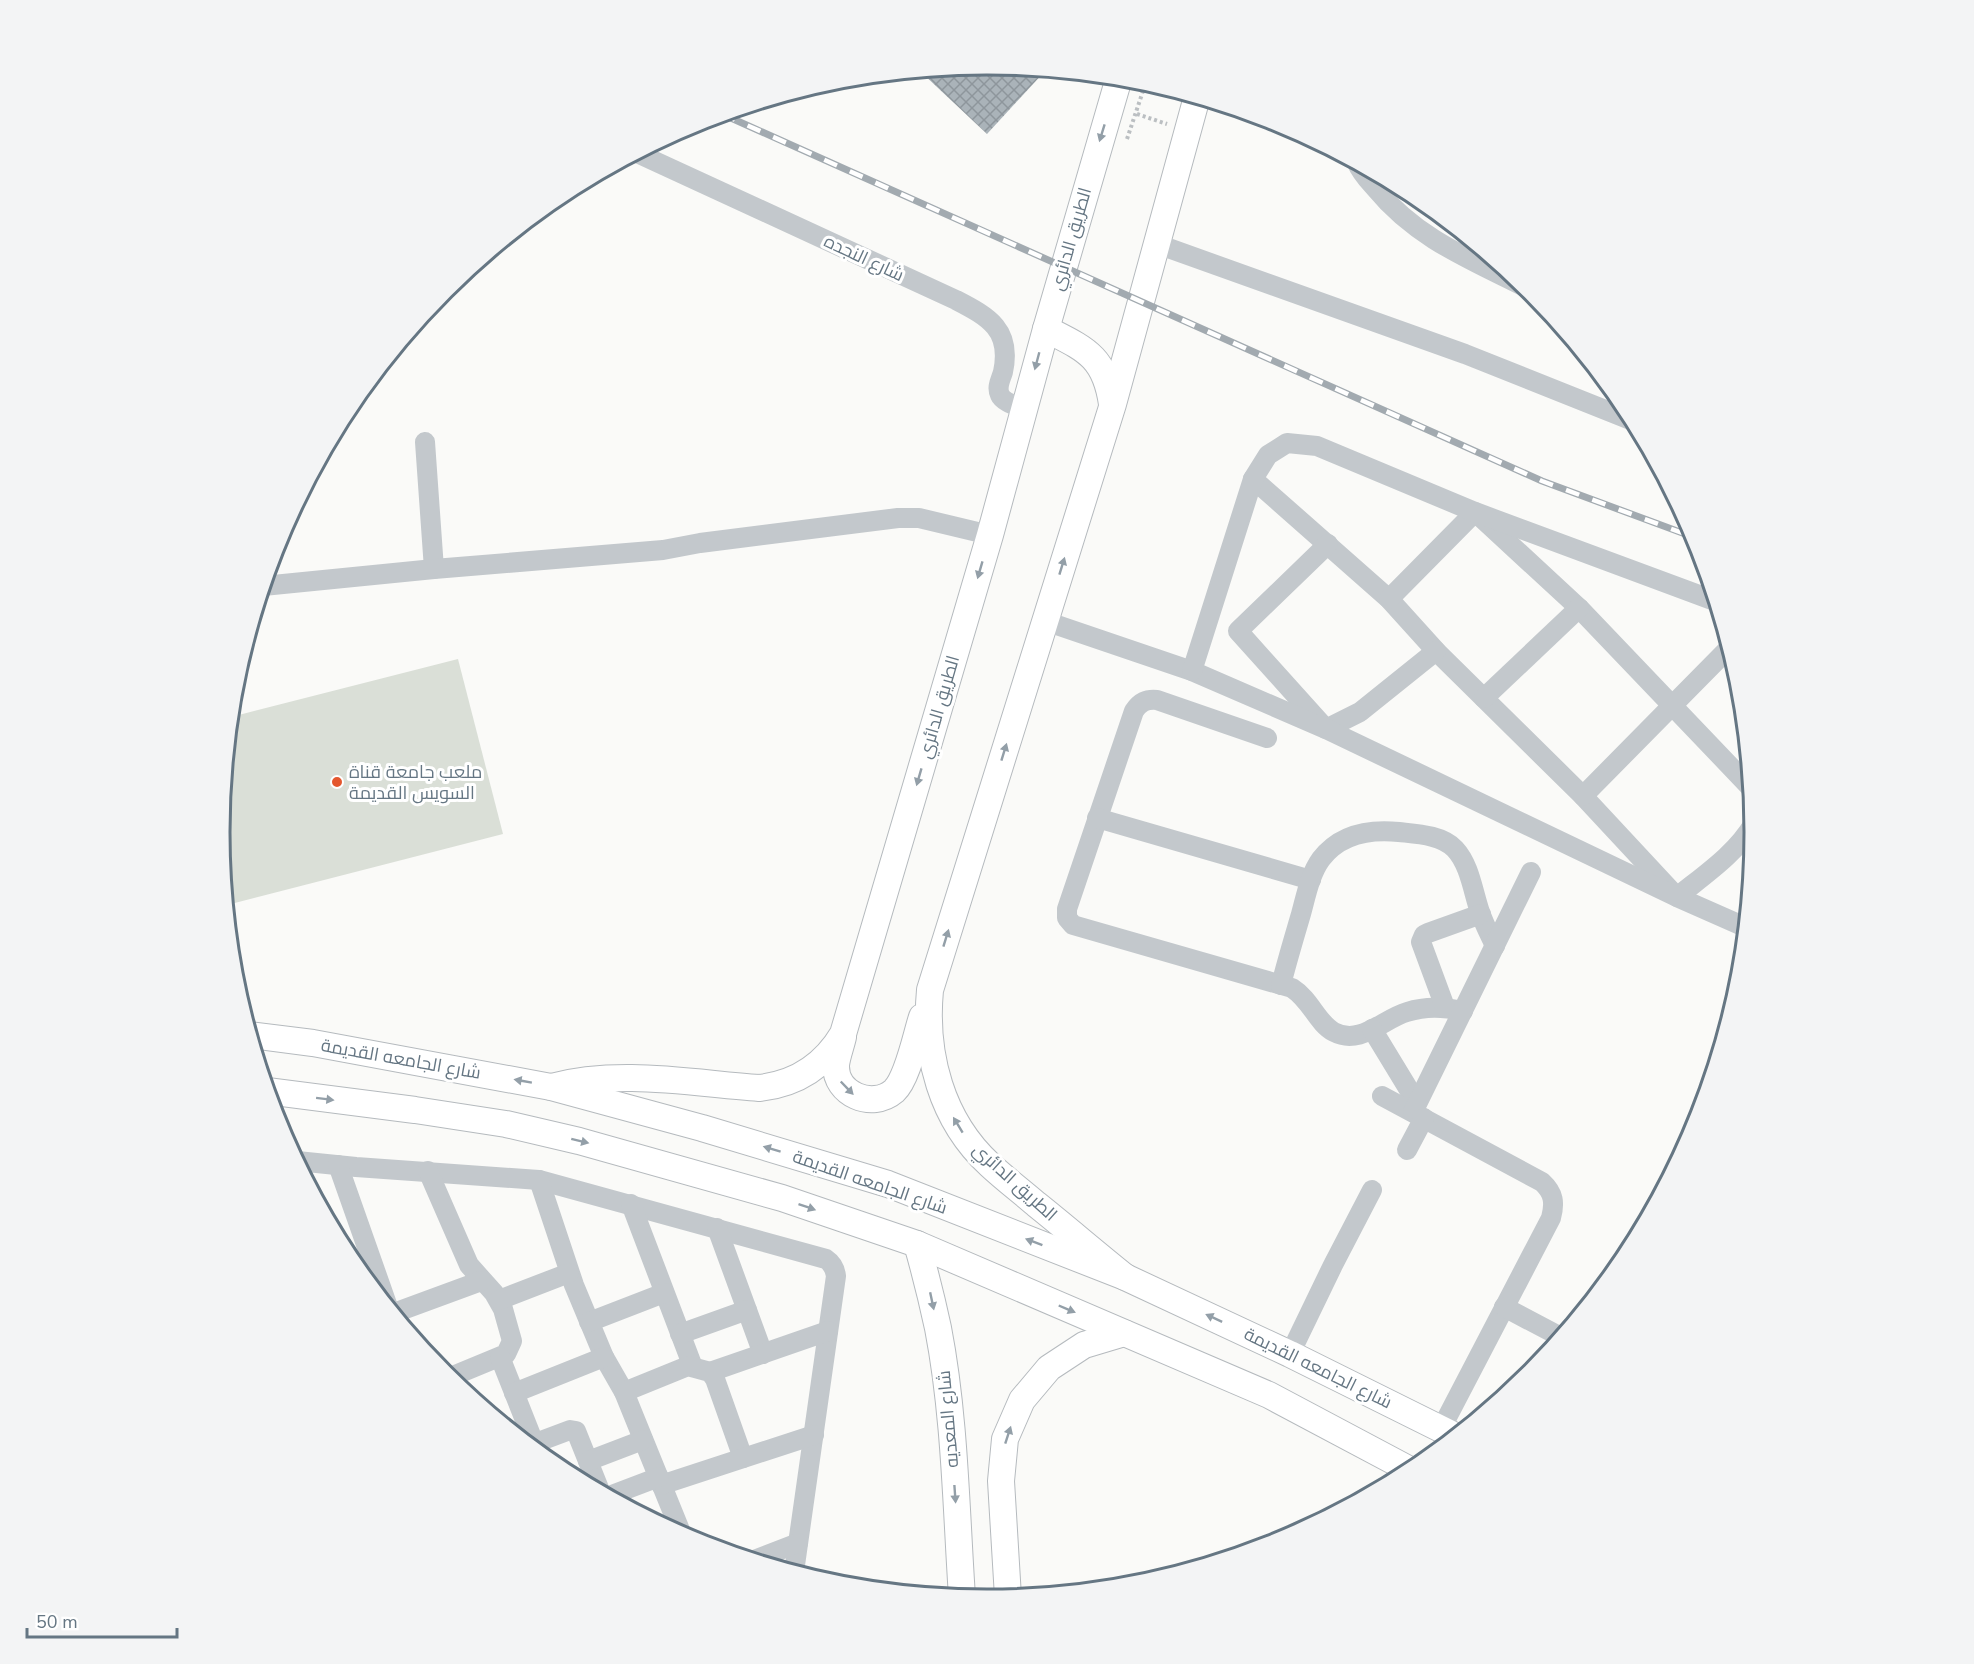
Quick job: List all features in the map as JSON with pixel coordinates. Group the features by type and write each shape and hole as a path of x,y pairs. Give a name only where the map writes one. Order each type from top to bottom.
{"main road":[{"name":"الطريق الدائري","path":"551,1087 612,1077 759,1088 773,1087 800,1077 813,1069 835,1047 843,1034 990,535 1046,328 1116,87"},
{"name":"الطريق الدائري","path":"1125,1277 989,1165 963,1133 942,1095 933,1064 928,1033 930,990 1113,404 1195,105"},
{"path":"1046,328 1084,349 1100,364 1109,383 1113,404"},
{"path":"843,1034 836,1065 840,1081 850,1094 865,1100 881,1098 895,1090 903,1076 930,990"},
{"name":"شارع الجامعه القديمة","path":"258,1036 313,1043 551,1087 702,1128 888,1184 1125,1277 1290,1354 1448,1432"},
{"path":"277,1092 506,1124 579,1141 782,1198 917,1244 1269,1395 1401,1465"},
{"name":"شارع المعديه","path":"917,1244 933,1308 945,1373 961,1588"},
{"path":"1007,1588 1001,1481 1005,1439 1022,1400 1049,1368 1084,1345 1124,1333"}],"street":[{"name":"شارع النجده","path":"645,157 987,316 997,327 1004,346 1004,364 998,387 1000,394 1003,399 1024,409"},
{"path":"1367,177 1407,221 1437,243 1495,271"},
{"path":"1157,244 1465,354 1618,415"},
{"path":"425,442 434,569"},
{"path":"1192,670 1252,479 1268,455 1287,444 1317,446 1475,512 1707,598"},
{"path":"1252,479 1389,599 1436,651 1583,796 1677,897"},
{"path":"1389,599 1475,512"},
{"path":"1475,512 1579,608 1742,778"},
{"path":"271,585 663,550 700,543 898,518 920,518 990,535"},
{"path":"1238,631 1328,544"},
{"path":"1484,698 1579,608"},
{"path":"1045,621 1192,670 1326,729 1739,924"},
{"path":"1208,622 1238,631 1326,729"},
{"path":"1326,729 1360,712 1436,651"},
{"path":"1583,796 1722,655"},
{"path":"1267,738 1158,700 1143,701 1134,711 1066,909 1067,918 1072,926 1281,985 1300,993 1324,1025 1332,1032 1342,1036 1353,1037 1363,1034 1405,1012 1425,1008 1454,1009"},
{"path":"1097,819 1311,880"},
{"path":"1281,985 1311,880 1320,859 1334,845 1352,835 1381,831 1429,836 1442,840 1454,848 1462,859 1495,946"},
{"path":"1677,897 1744,839"},
{"path":"1407,1150 1418,1111 1454,1009 1495,946 1531,872"},
{"path":"1454,1009 1422,946 1422,938 1428,933 1481,914"},
{"path":"1372,1029 1418,1111"},
{"path":"1382,1096 1418,1111 1542,1182 1549,1188 1553,1197 1554,1207 1551,1218 1504,1307 1448,1432"},
{"path":"306,1162 539,1180 717,1228 830,1262 834,1266 836,1276 795,1564"},
{"path":"338,1166 370,1270"},
{"path":"429,1171 469,1265 499,1300 512,1341 510,1348 500,1357 459,1374"},
{"path":"539,1180 569,1273 604,1357 624,1392 677,1522"},
{"path":"1290,1354 1372,1191"},
{"path":"631,1204 680,1334 701,1369 715,1379 743,1458"},
{"path":"717,1228 763,1354"},
{"path":"499,1300 569,1273"},
{"path":"401,1311 481,1281"},
{"path":"589,1322 664,1293"},
{"path":"1504,1307 1554,1333"},
{"path":"680,1334 747,1311"},
{"path":"624,1392 685,1368 701,1369 763,1354 828,1331"},
{"path":"500,1357 529,1435"},
{"path":"514,1393 604,1357"},
{"path":"538,1442 574,1430 596,1480"},
{"path":"618,1493 814,1435"},
{"path":"588,1461 643,1440"},
{"path":"766,1555 798,1543"}],"path":[{"path":"1137,114 1167,124"}],"shaded area":[{"path":"458,659 503,834 234,903 230,832 232,782 239,715"}],"building":[{"path":"987,75 1039,77 987,134 927,78"}],"railway":[{"path":"733,119 1542,481 1682,533"}],"place":[{"name":"ملعب جامعة قناة السويس القديمة","path":"337,782"}]}
